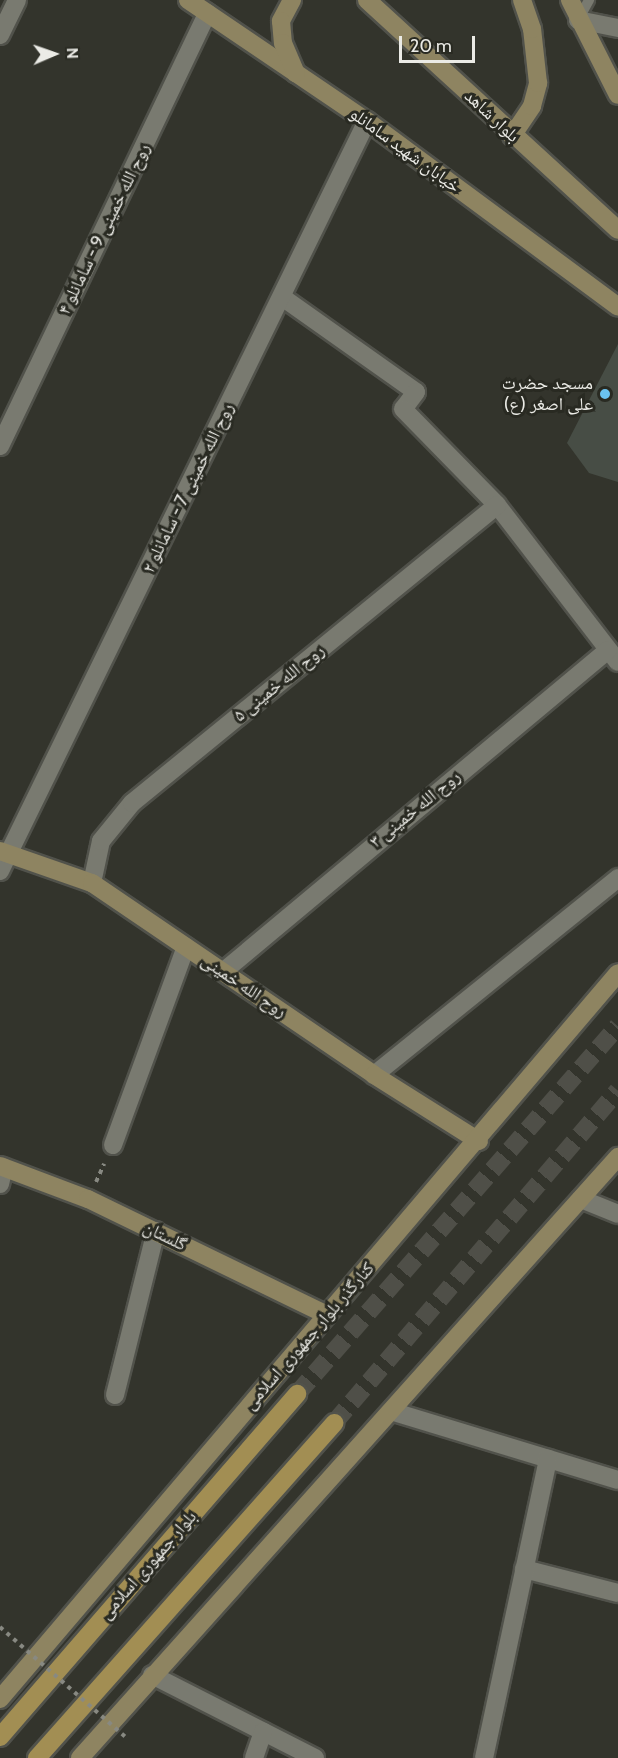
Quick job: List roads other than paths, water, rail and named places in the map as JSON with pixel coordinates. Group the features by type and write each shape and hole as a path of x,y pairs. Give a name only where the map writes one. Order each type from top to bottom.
{"main road":[{"name":"خیابان شهید سامانلو","path":"188,0 367,121 618,307"},
{"path":"292,0 281,21 283,43 296,73"},
{"name":"بلوار شاهد","path":"367,0 512,136 618,231"},
{"path":"512,136 532,106 538,83 532,29 522,0"},
{"path":"570,0 578,20 618,95"},
{"name":"روح الله خمینی","path":"4,853 92,883 375,1076 479,1141"},
{"name":"کنارگذر بلوار جمهوری اسلامی","path":"0,1699 327,1315 479,1141 618,973"},
{"path":"80,1758 152,1675 394,1412 618,1157"},
{"name":"گلستان","path":"1,1172 88,1199 327,1315"},
{"name":"بلوار جمهوری اسلامی","path":"0,1737 297,1394"},
{"path":"37,1758 334,1423"}],"street":[{"path":"0,35 17,0"},
{"name":"روح الله خمینی 9 - سامانلو ۴","path":"0,446 207,13"},
{"path":"578,20 618,28"},
{"name":"روح الله خمینی 7 - سامانلو ۲","path":"0,871 4,853 282,297 367,121"},
{"path":"282,297 416,392 403,409 496,505 613,656"},
{"name":"روح الله خمینی ۵","path":"92,883 101,841 132,803 496,505"},
{"name":"روح الله خمینی ۳","path":"224,971 613,656"},
{"path":"375,1076 618,878"},
{"path":"113,1145 186,947"},
{"path":"581,1199 618,1214"},
{"path":"115,1395 156,1232"},
{"path":"394,1412 618,1480"},
{"path":"484,1758 548,1459"},
{"path":"524,1569 618,1593"},
{"path":"152,1675 315,1758"},
{"path":"254,1758 263,1732"}],"lane":[{"path":"578,20 589,0"}],"tunnel":[{"path":"297,1394 618,1026"},
{"path":"334,1423 618,1091"}],"place":[{"name":"مسجد حضرت علی اصغر (ع)","path":"605,394"}]}
